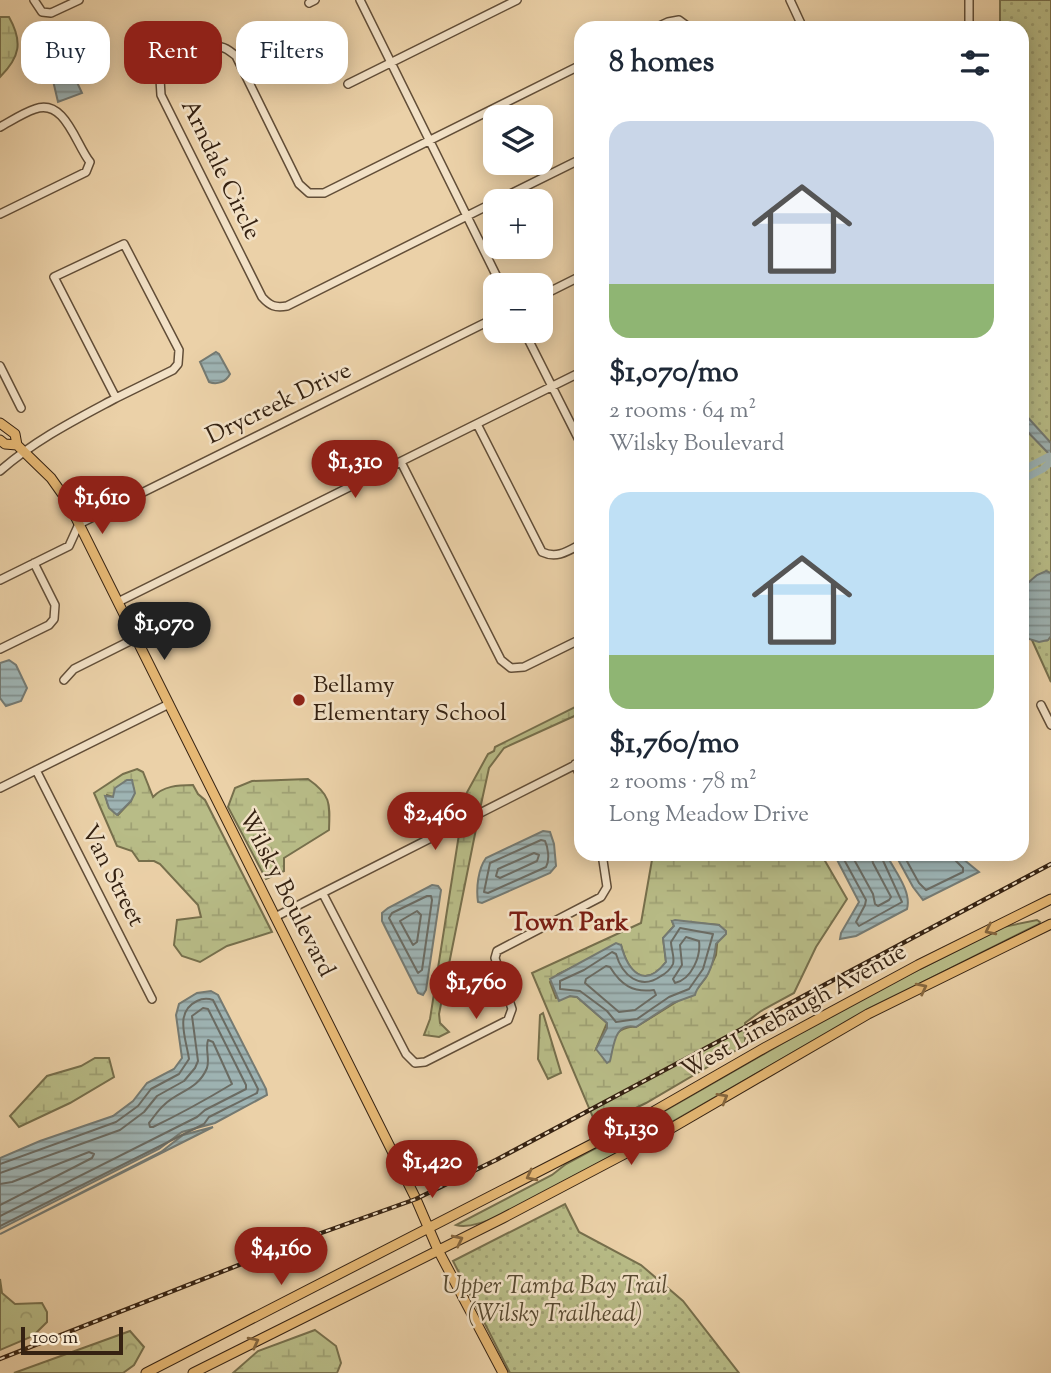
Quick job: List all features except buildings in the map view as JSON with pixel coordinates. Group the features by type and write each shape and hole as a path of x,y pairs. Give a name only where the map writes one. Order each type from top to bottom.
{"main road":[{"name":"Wilsky Boulevard","path":"0,423 15,434 20,448 56,484 79,524 438,1250 503,1373"},
{"path":"0,440 20,448"},
{"name":"West Linebaugh Avenue","path":"146,1373 638,1121 766,1047 918,965 1050,901"},
{"name":"West Linebaugh Avenue","path":"193,1373 503,1218 651,1140 868,1014 1051,924"}],"street":[{"path":"34,0 42,12 51,13 79,0"},
{"path":"360,0 495,273"},
{"path":"348,84 517,0"},
{"path":"790,0 800,21"},
{"path":"969,0 969,21"},
{"name":"Arndale Circle","path":"430,140 324,193 309,193 299,184 236,56 225,47 212,47 169,68 160,79 161,95 262,298 269,304 287,306 467,216"},
{"path":"430,140 574,68"},
{"path":"0,127 37,108 47,107 64,117 90,162 86,172 0,214"},
{"path":"522,189 574,163"},
{"path":"467,216 483,208"},
{"path":"0,471 20,448 173,370 178,364 179,349 124,244 54,277 116,398"},
{"path":"553,290 574,280"},
{"name":"Drycreek Drive","path":"79,524 483,324"},
{"path":"530,343 574,430"},
{"path":"0,366 21,408"},
{"path":"118,602 574,376"},
{"path":"477,424 542,552 550,556 558,555 574,547"},
{"path":"401,462 501,660 511,668 524,667 574,642"},
{"path":"0,580 69,546 79,524"},
{"path":"0,649 48,625 54,619 55,606 34,563"},
{"path":"64,680 74,669 136,638"},
{"path":"0,788 169,704"},
{"path":"1041,705 1051,725"},
{"path":"275,917 574,765"},
{"name":"Van Street","path":"36,770 152,999"},
{"path":"323,894 406,1054 415,1063 425,1062 508,1020 512,1009 495,958 498,951 601,897 607,887 603,861"}],"green space":[{"path":"1000,0 1051,0 1051,682 1029,633 1029,21 1000,21"},
{"path":"0,17 9,17 18,42 12,63 0,77"},
{"path":"574,708 574,716 504,748 489,768 480,809 462,818 465,796 488,754 494,751 495,747"},
{"path":"137,769 143,772 153,797 166,788 193,785 205,800 272,932 227,946 200,962 182,956 174,945 177,920 201,917 198,905 160,864 154,861 139,861 132,851 117,846 94,793 123,774","holes":["123,784 134,789 131,801 118,815 109,806 107,795 113,797 115,789"]},
{"path":"308,779 328,800 329,830 284,858 284,871 266,879 228,807 235,788 252,781"},
{"path":"478,819 439,1014 440,1023 449,1032 439,1037 424,1035 430,1019 460,828"},
{"path":"652,861 825,861 847,899 816,947 794,993 745,1023 745,1045 646,1103 597,1127 532,973 641,923","holes":["672,921 719,925 716,955 697,989 636,1027 620,1031 596,1049 607,1023 577,997 556,998 550,982 558,974 621,945 633,970 644,976 651,975 666,962 663,938 674,926"]},
{"path":"1037,920 1039,924 857,1017 528,1202 481,1223 456,1225 552,1175 566,1164 892,983 1003,927"},
{"path":"543,1013 561,1073 548,1079 538,1059 540,1015"},
{"path":"95,1058 109,1058 114,1077 70,1103 19,1127 10,1116 47,1076 81,1066"},
{"name":"Upper Tampa Bay Trail (Wilsky Trailhead)","path":"565,1204 579,1232 641,1265 683,1301 739,1373 510,1373 453,1261"},
{"path":"0,1279 2,1293 15,1304 42,1303 47,1312 47,1322 33,1336 0,1350"},
{"path":"315,1330 336,1346 341,1363 337,1373 233,1373 258,1351"},
{"path":"130,1331 144,1347 134,1365 123,1373 14,1373"}],"water":[{"path":"54,84 78,84 82,93 58,102"},
{"path":"216,352 230,374 224,381 215,383 209,382 200,362"},
{"path":"1029,419 1051,443 1051,456 1029,433"},
{"path":"1046,571 1051,573 1051,636 1048,640 1039,642 1029,639 1029,582"},
{"path":"9,660 16,665 27,688 21,701 6,706 0,698 0,663"},
{"path":"127,780 132,780 135,793 117,815 109,808 105,796 113,797 115,788"},
{"path":"543,831 550,832 554,844 556,866 550,873 482,903 478,902 478,879 486,858"},
{"path":"838,861 890,861 905,888 907,909 856,936 840,939 859,902"},
{"path":"899,861 966,861 979,872 923,900"},
{"path":"432,885 441,890 426,990 423,995 418,993 382,921 382,913"},
{"path":"672,921 719,925 726,931 716,944 708,974 695,995 673,1003 636,1027 623,1028 616,1036 610,1061 607,1063 596,1049 607,1023 577,997 570,996 559,1001 550,979 616,943 621,945 628,963 638,974 651,975 666,962 663,938 674,926"},
{"path":"211,991 218,995 267,1095 215,1123 182,1132 159,1149 0,1229 0,1158 113,1116 133,1101 147,1083 174,1069 182,1058 176,1015 179,1004 197,993"},
{"path":"213,1127 0,1234 161,1152 183,1135"}],"waterway":[{"path":"1029,466 1049,456"},
{"path":"1029,476 1051,462"}],"railway":[{"path":"0,1359 310,1237 416,1199 496,1160 1051,864"}],"place":[{"name":"Bellamy Elementary School","path":"299,700"}],"district":[{"name":"Town Park","path":"569,923"}]}
